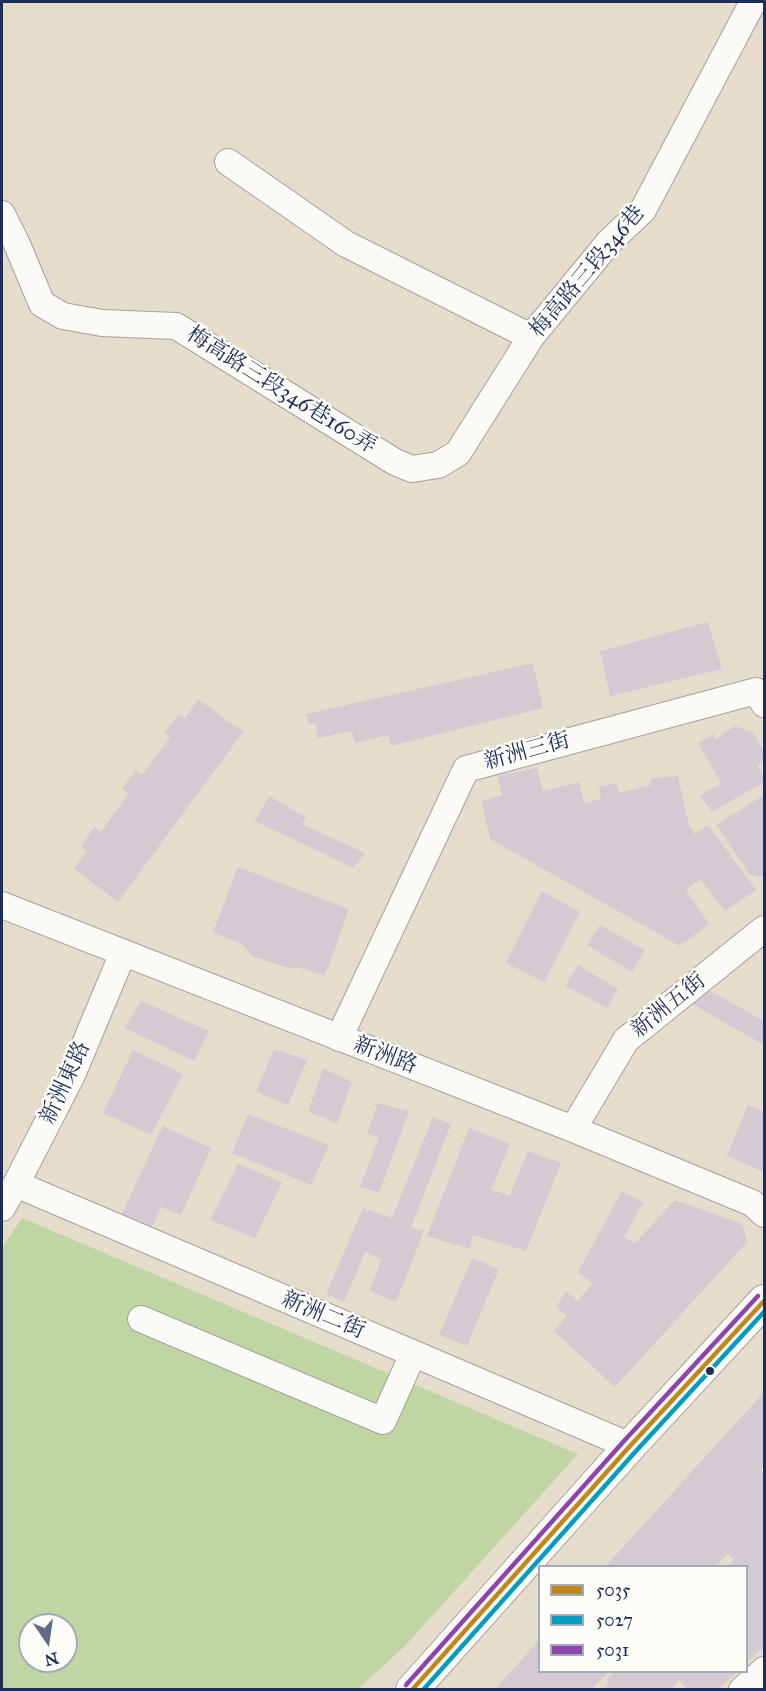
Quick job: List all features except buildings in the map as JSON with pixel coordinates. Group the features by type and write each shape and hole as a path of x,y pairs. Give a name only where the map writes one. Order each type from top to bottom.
{"main road":[{"path":"412,1689 630,1446 765,1301"}],"street":[{"name":"梅高路三段346巷","path":"438,465 458,453 531,338 609,242 643,210 753,2"},
{"path":"228,162 345,244 531,338"},
{"name":"梅高路三段346巷160弄","path":"2,214 42,304 63,316 102,323 176,326 395,462 412,470 438,465"},
{"name":"新洲三街","path":"339,1038 466,769 756,691 765,704"},
{"name":"新洲路","path":"2,905 573,1129 752,1203 765,1214"},
{"name":"新洲五街","path":"573,1129 626,1040 765,929"},
{"name":"新洲東路","path":"2,1208 72,1075 123,953"},
{"name":"新洲二街","path":"16,1185 630,1446"},
{"path":"141,1318 383,1421 413,1354"},
{"path":"742,1689 765,1670"}],"green space":[{"path":"22,1218 578,1454 405,1646 358,1689 2,1690 2,1248"}],"transit line":[{"name":"5031","path":"406,1685 624,1441 758,1296"},
{"name":"5035","path":"412,1690 630,1446 764,1301"},
{"name":"5027","path":"423,1690 636,1451 764,1312"}]}
